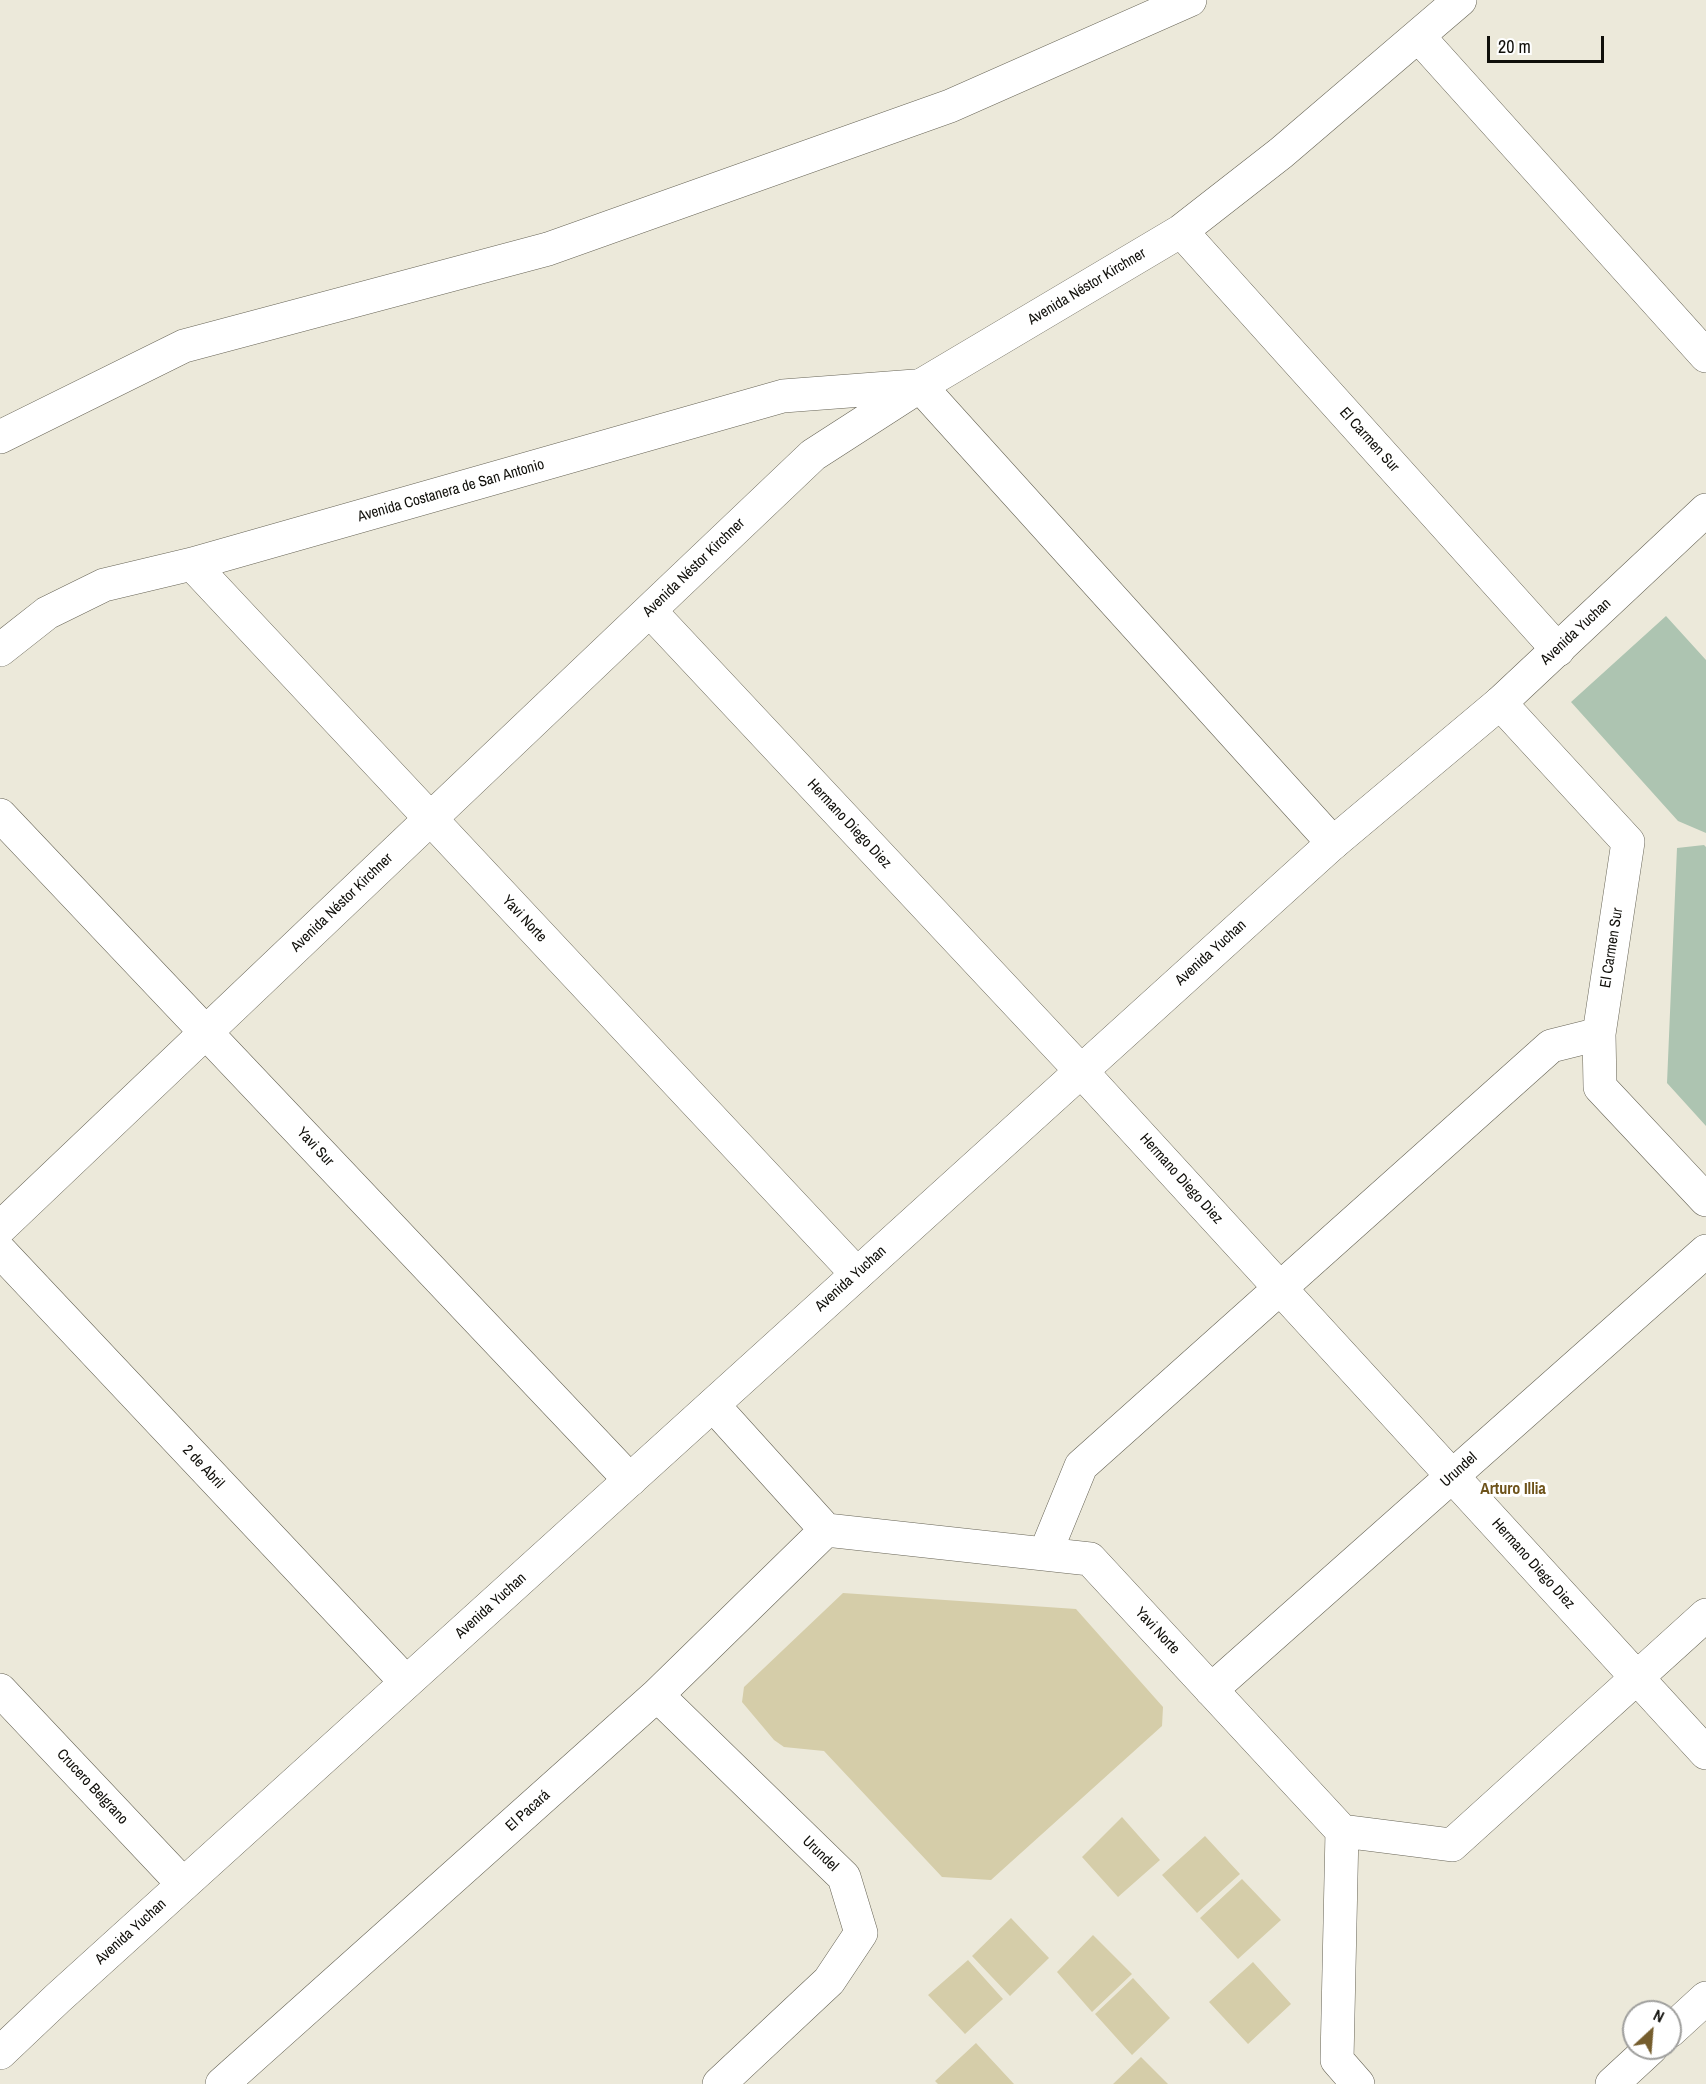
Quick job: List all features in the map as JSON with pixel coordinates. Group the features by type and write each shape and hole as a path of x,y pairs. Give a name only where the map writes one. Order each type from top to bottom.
{"street":[{"path":"0,437 184,346 548,249 950,106 1190,0"},
{"name":"Avenida Néstor Kirchner","path":"0,1228 813,455 920,386 1181,231 1281,153 1460,0"},
{"path":"1419,37 1706,356"},
{"name":"El Carmen Sur","path":"1181,231 1558,650"},
{"path":"920,386 1333,843"},
{"name":"Avenida Costanera de San Antonio","path":"0,650 47,614 105,585 192,564 783,396 920,386"},
{"name":"Avenida Yuchan","path":"0,2053 183,1884 1333,843 1500,703 1706,510"},
{"name":"Yavi Norte","path":"192,564 857,1274"},
{"name":"Hermano Diego Diez","path":"650,611 1081,1071 1706,1753"},
{"name":"El Carmen Sur","path":"1500,703 1628,842 1599,1034 1600,1087 1706,1200"},
{"name":"Yavi Sur","path":"0,815 630,1480"},
{"path":"1045,1554 1081,1466 1551,1046 1599,1034"},
{"name":"2 de Abril","path":"0,1251 406,1682"},
{"name":"Urundel","path":"1211,1690 1706,1251"},
{"path":"713,1404 826,1530"},
{"name":"Yavi Norte","path":"826,1530 1090,1559 1342,1831"},
{"name":"El Pacará","path":"222,2084 657,1695 826,1530"},
{"path":"1358,2084 1337,2060 1342,1831 1452,1845 1706,1615"},
{"name":"Crucero Belgrano","path":"0,1689 183,1884"},
{"name":"Urundel","path":"657,1695 844,1877 861,1933 829,1981 719,2084"},
{"path":"1682,2020 1706,1998"},
{"path":"1612,2084 1638,2060"}],"green space":[{"path":"1666,616 1706,660 1706,833 1678,821 1571,702"},
{"path":"1704,845 1706,847 1706,1126 1667,1083 1677,848"}],"building":[{"path":"843,1593 1076,1609 1163,1707 1162,1726 991,1880 942,1877 824,1751 784,1747 774,1740 742,1702 744,1687"},
{"path":"1122,1817 1160,1860 1118,1897 1082,1857"},
{"path":"1205,1836 1240,1874 1197,1913 1162,1875"},
{"path":"1242,1879 1281,1920 1238,1959 1200,1918"},
{"path":"1011,1918 1049,1958 1010,1996 972,1956"},
{"path":"1093,1935 1132,1974 1092,2012 1057,1972"},
{"path":"968,1960 1003,1999 965,2034 928,1995"},
{"path":"1253,1962 1291,2004 1248,2044 1209,2002"},
{"path":"1133,1978 1170,2018 1132,2055 1095,2014"},
{"path":"976,2043 1014,2084 938,2084 935,2081"},
{"path":"1141,2057 1168,2084 1113,2084"}],"district":[{"name":"Arturo Illia","path":"1513,1490"}]}
